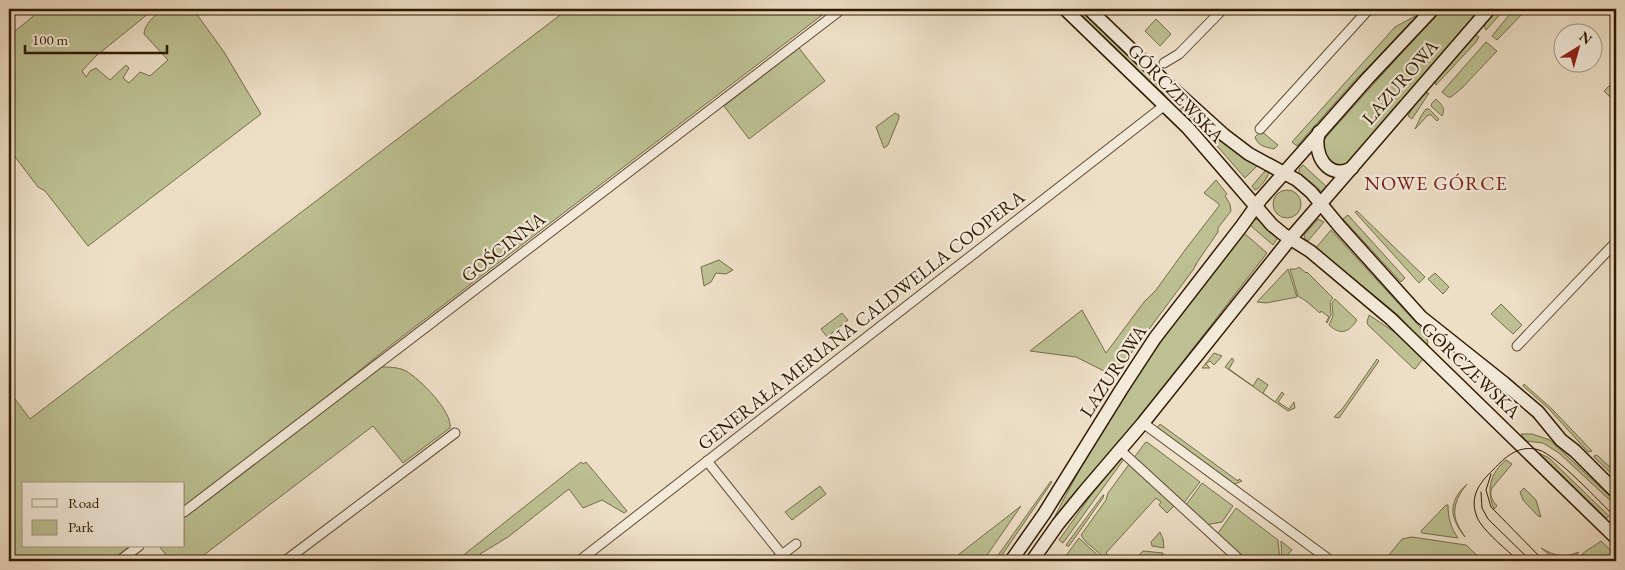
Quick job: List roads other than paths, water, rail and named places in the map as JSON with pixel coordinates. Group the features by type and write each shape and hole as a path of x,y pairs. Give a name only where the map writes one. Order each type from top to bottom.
{"main road":[{"name":"GÓRCZEWSKA","path":"1065,9 1188,128 1272,225 1310,251 1391,319 1616,538"},
{"name":"GÓRCZEWSKA","path":"1089,9 1224,135 1249,154 1297,180 1311,192 1421,317 1538,412 1561,440 1575,451 1616,492"},
{"name":"LAZUROWA","path":"1011,561 1044,514 1155,338 1255,207 1368,78 1433,9"},
{"name":"LAZUROWA","path":"1290,239 1489,9"},
{"path":"1320,132 1318,151 1323,162 1336,171 1345,171 1352,168"},
{"path":"1032,561 1058,524 1143,423 1290,239"}],"street":[{"name":"GOŚCINNA","path":"185,511 842,9"},
{"path":"1164,63 1180,54 1222,9"},
{"path":"1260,128 1369,9"},
{"name":"GENERAŁA MERIANA CALDWELLA COOPERA","path":"579,561 1164,105"},
{"path":"1517,346 1616,242"},
{"path":"1143,423 1331,561"},
{"path":"285,561 455,433"},
{"path":"1120,450 1241,561"},
{"path":"707,461 785,558"},
{"path":"774,561 785,558 796,544"},
{"path":"119,561 136,548"}],"tram line":[{"path":"1519,561 1484,528 1477,517 1474,503 1477,491 1483,480 1502,461 1519,450 1532,449 1547,454 1578,480 1616,518"},
{"path":"1491,474 1486,490 1491,507 1544,561"},
{"path":"1481,492 1482,508 1488,519 1531,561"}],"district":[{"name":"NOWE GÓRCE","path":"1436,183"}]}
